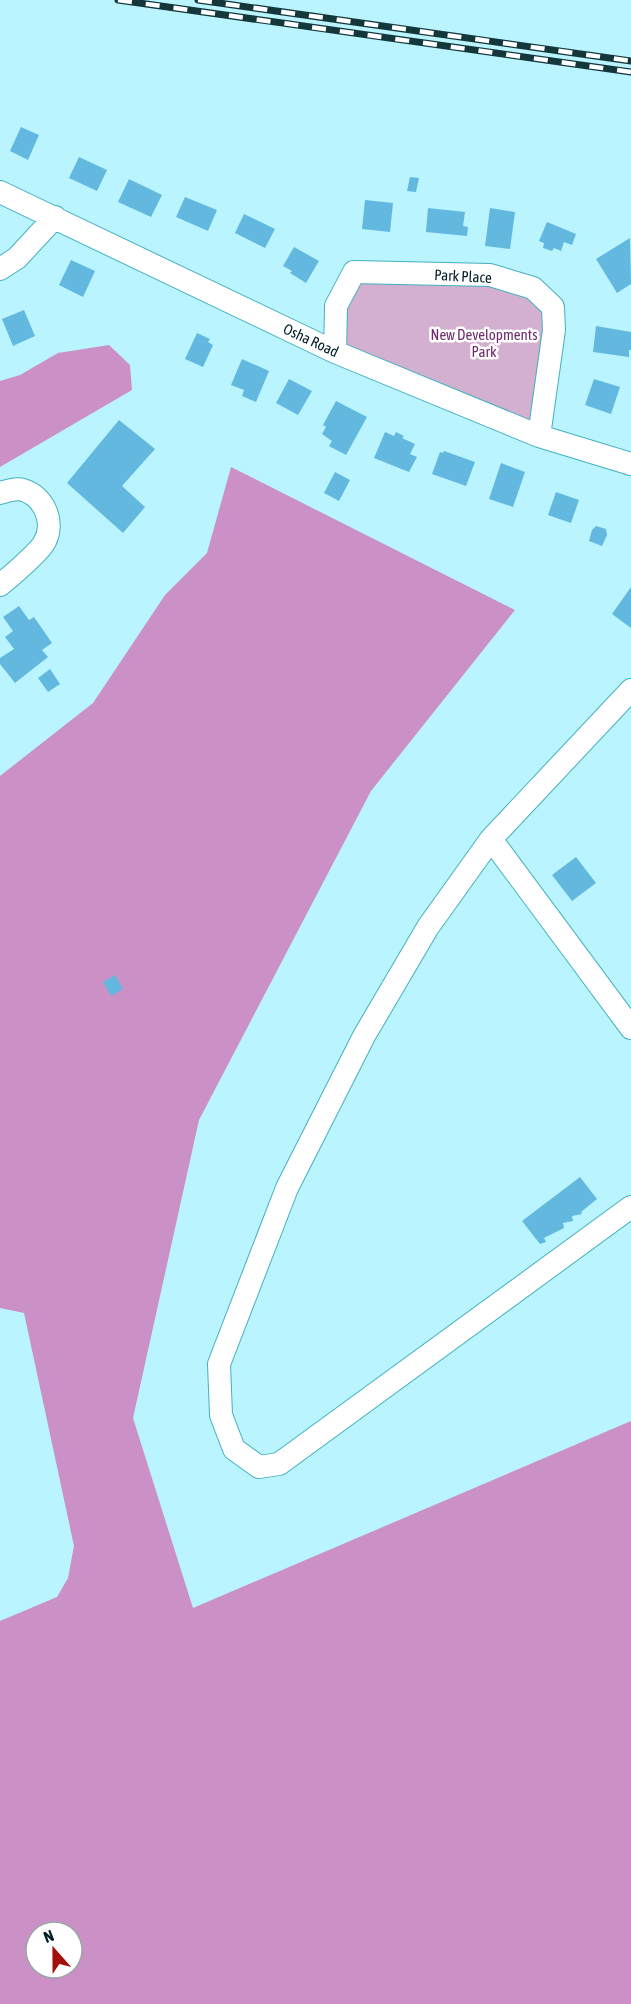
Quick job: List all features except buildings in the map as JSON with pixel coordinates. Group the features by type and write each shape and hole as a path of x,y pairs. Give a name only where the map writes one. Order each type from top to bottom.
{"street":[{"name":"Osha Road","path":"0,192 335,352 539,436 631,464"},
{"path":"0,268 17,258 55,217"},
{"name":"Park Place","path":"335,352 336,306 354,272 490,275 533,288 553,307 554,330 539,436"},
{"path":"0,493 20,489 34,494 41,501 50,528 44,543 0,585"},
{"path":"631,690 491,839 428,927 364,1036 287,1188 219,1364 221,1415 234,1449 259,1467 279,1464 631,1207"},
{"path":"491,839 631,1028"}],"green space":[{"name":"New Developments Park","path":"354,272 490,275 553,307 539,436 335,352"}],"shaded area":[{"path":"109,345 130,365 132,390 0,467 0,381 20,375 58,353"},
{"path":"231,467 515,610 371,791 199,1120 133,1418 193,1608 631,1421 631,2004 0,2004 0,1621 57,1597 68,1578 74,1546 24,1313 0,1308 0,776 93,703 165,595 207,553"}],"railway":[{"path":"118,0 631,72"},
{"path":"198,0 631,61"}]}
